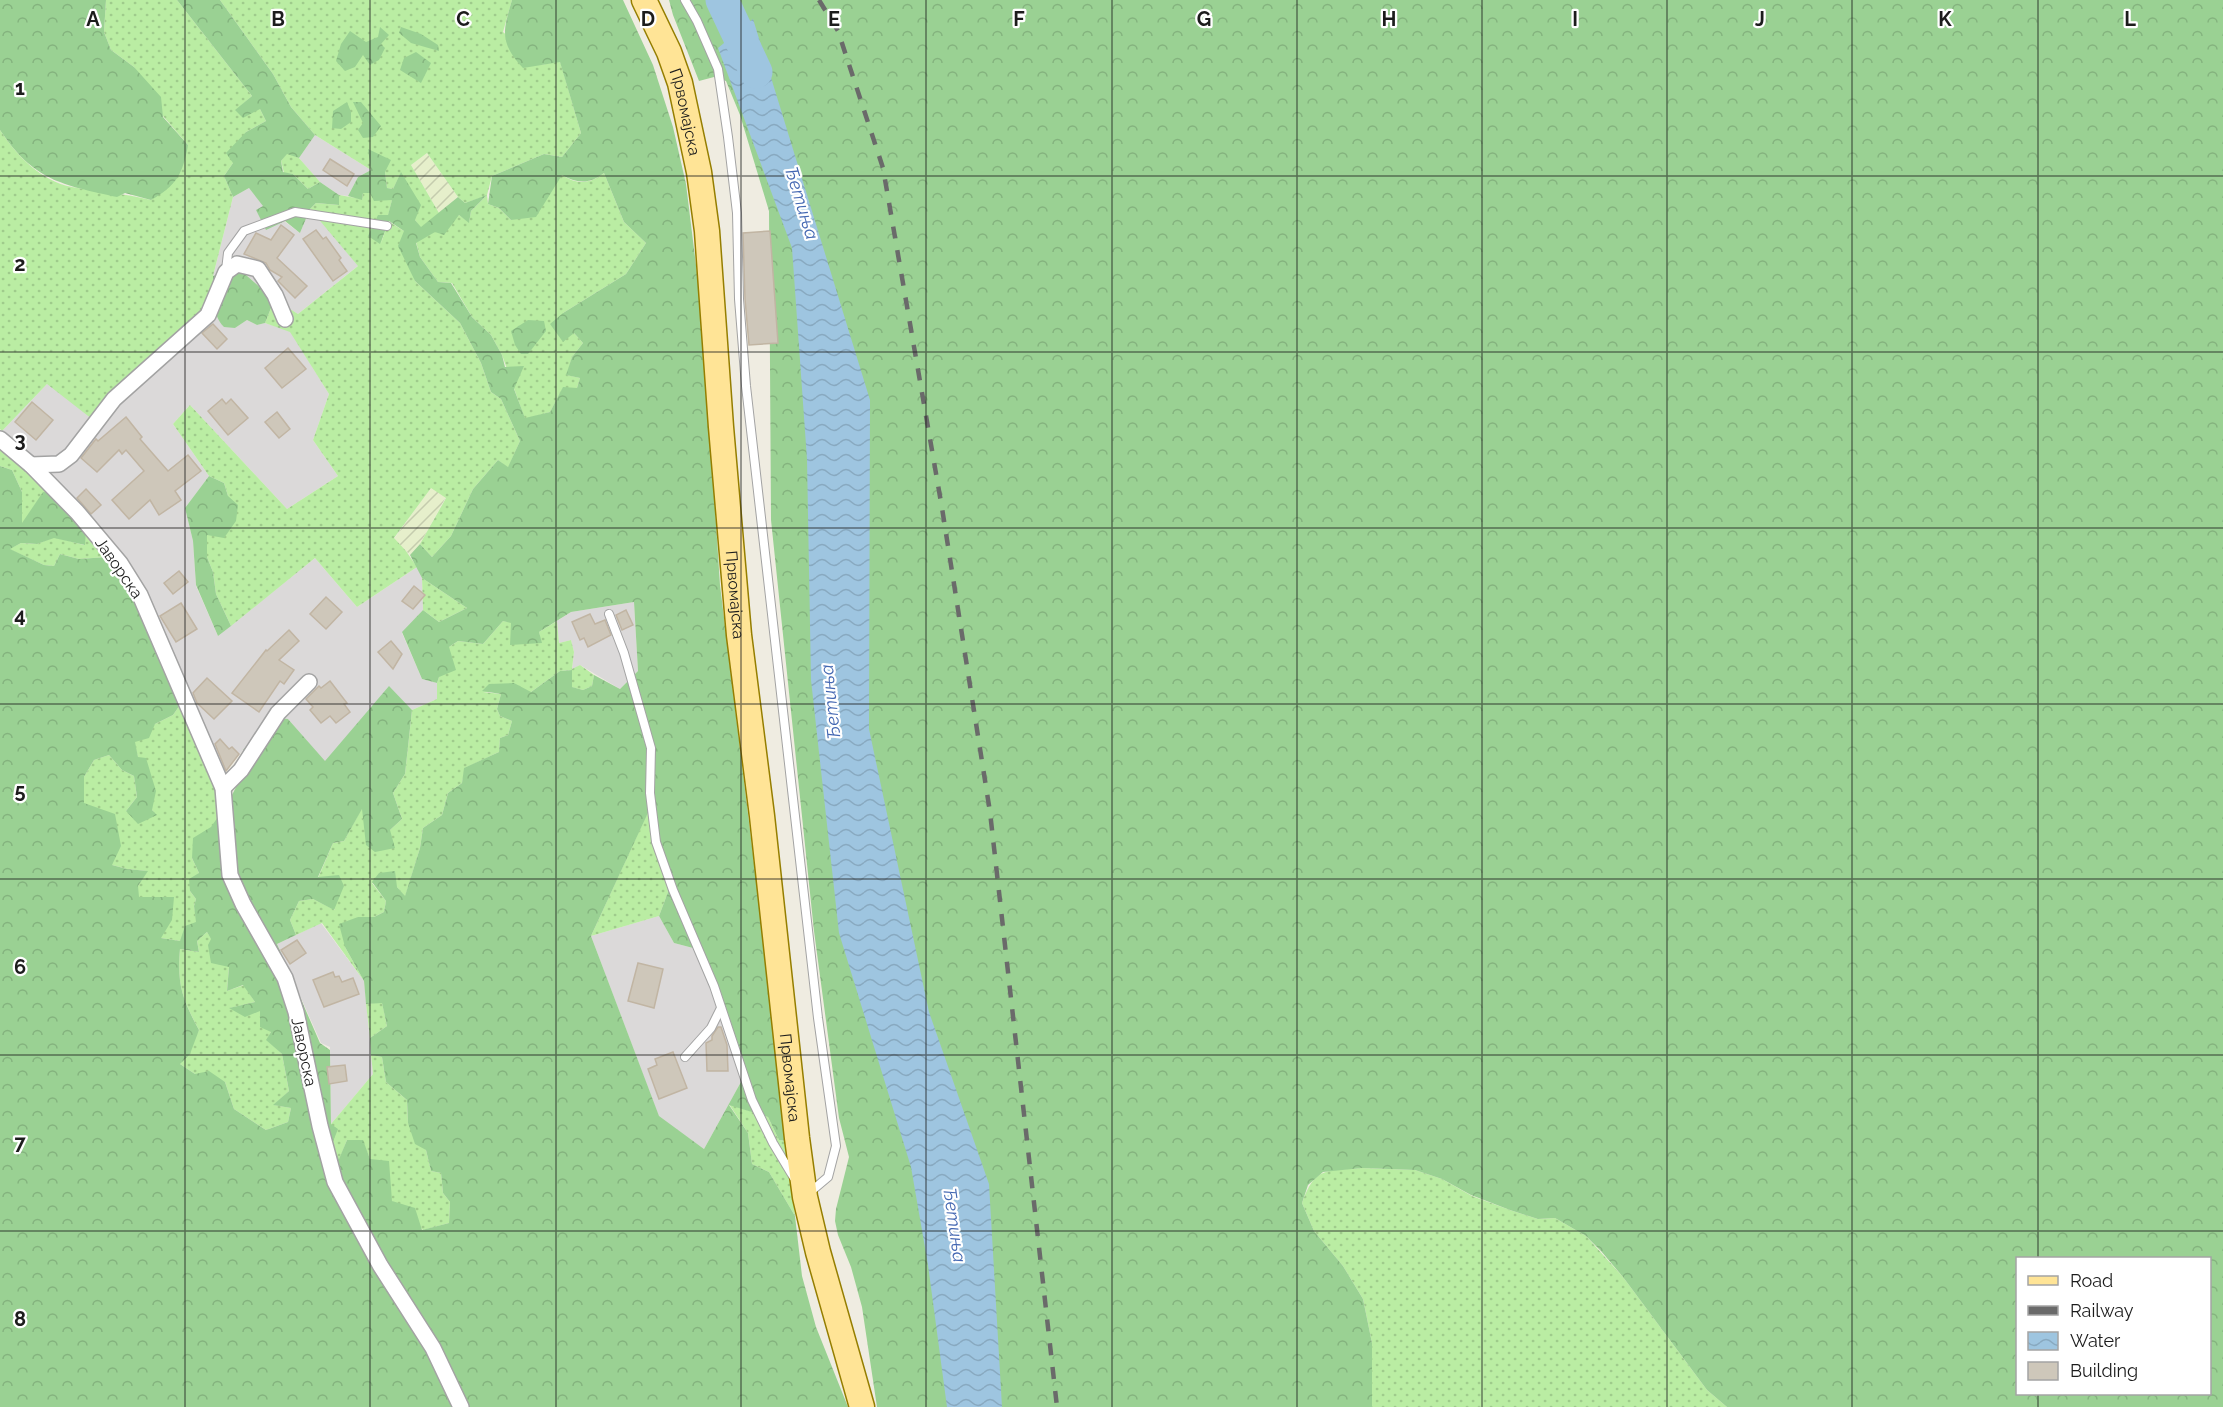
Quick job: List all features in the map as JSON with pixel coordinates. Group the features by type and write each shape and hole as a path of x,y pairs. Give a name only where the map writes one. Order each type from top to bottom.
{"main road":[{"name":"Првомајска","path":"644,0 669,52 680,83 693,142 707,231 739,635 805,1197 825,1278 862,1407"}],"street":[{"path":"31,465 59,464 71,454 114,399 208,315 226,272 237,264 258,268 275,295 285,319"},
{"name":"Јаворска","path":"0,439 31,465 92,529 120,563 140,595 223,788 230,875 243,904 285,978 296,1012 320,1126 335,1182 407,1310 433,1348 461,1407"},
{"path":"223,788 241,770 278,713 309,682"}],"lane":[{"path":"685,0 698,21 718,69 728,137 737,213 739,299 746,386 815,995 836,1146 828,1177 805,1197"},
{"path":"226,272 228,253 244,231 295,212 387,226"},
{"name":"Првомајска","path":"609,614 624,652 651,748 650,793 656,843 673,890 714,986 752,1100 773,1143 805,1197"},
{"path":"685,1057 711,1028 721,1008"}],"shaded area":[{"path":"315,135 371,170 358,177 348,196 339,195 320,182 299,158"},
{"path":"249,188 264,206 300,233 310,209 359,265 298,314 271,297 238,268 213,276 233,197"},
{"path":"215,312 235,328 247,320 257,325 265,323 290,331 329,394 313,440 338,476 287,509 190,405 173,424 209,476 185,508 193,541 196,586 218,636 315,558 357,607 417,567 422,578 423,610 402,633 422,679 437,683 437,699 412,710 389,687 325,762 288,719 271,717 223,774 100,529 2,431 47,384"},
{"path":"634,602 638,671 620,689 580,665 572,670 574,652 571,640 559,643 557,621 571,612"},
{"path":"659,916 674,943 693,948 747,1071 704,1149 659,1117 591,936"},
{"path":"321,923 364,981 373,1074 331,1124 330,1047 321,1043 277,944"}],"green space":[{"path":"0,0 106,0 104,32 111,50 134,67 161,97 163,117 188,145 181,171 167,190 151,200 125,193 117,197 65,184 37,170 12,147 0,130"},
{"path":"106,0 177,0 252,96 236,110 260,109 266,121 246,132 233,163 224,176 233,197 213,276 215,312 92,419 47,384 2,431 0,429 0,130 22,158 50,179 72,187 151,200 188,145 163,116 134,67 111,50 104,32"},
{"path":"177,0 220,0 273,74 291,107 315,135 299,158 287,154 281,161 283,172 293,174 308,189 320,182 339,195 339,205 316,203 310,209 300,233 285,221 266,230 256,210 263,206 249,188 233,197 224,176 233,163 226,153 246,132 266,121 260,109 243,118 235,110 252,96"},
{"path":"220,0 512,0 503,32 541,65 560,61 581,133 562,157 544,154 492,176 487,195 488,204 499,208 511,220 562,175 583,182 604,173 624,222 646,243 626,274 563,313 574,333 583,343 572,357 567,375 580,378 577,388 563,388 550,412 525,419 502,355 491,335 472,317 452,283 438,282 420,257 416,242 459,215 469,222 471,211 486,196 465,203 458,197 427,153 411,165 439,213 421,228 415,220 401,173 393,189 387,188 385,172 371,170 315,135 291,107 273,74"},
{"path":"512,0 623,0 653,65 673,127 686,184 703,322 720,585 788,1141 779,1140 768,1117 729,1105 748,1133 752,1164 769,1172 795,1216 802,1276 816,1327 848,1407 0,1407 0,466 12,470 22,492 22,523 43,492 53,493 86,530 85,545 54,538 37,544 21,543 10,549 44,565 54,566 60,554 79,559 107,557 136,599 180,705 173,715 155,724 149,738 135,742 138,757 146,758 156,791 152,810 157,815 138,824 126,811 137,797 134,776 122,770 109,755 94,760 84,777 84,803 115,814 121,846 112,865 148,871 138,886 139,897 174,897 172,920 161,938 180,941 185,926 196,922 194,906 196,899 190,891 189,879 199,873 192,858 193,838 211,827 229,801 245,769 243,750 271,717 288,719 325,761 389,686 412,710 405,774 393,793 402,819 390,830 395,848 375,852 366,845 362,809 344,841 333,843 318,877 339,875 344,886 334,910 313,899 299,901 290,920 296,935 277,944 320,1043 330,1050 331,1124 338,1129 332,1144 339,1159 347,1140 363,1140 370,1159 389,1161 392,1201 415,1208 422,1230 449,1223 450,1202 443,1193 441,1173 431,1171 426,1150 415,1144 408,1123 407,1100 386,1082 382,1057 371,1055 370,1038 387,1026 382,1003 366,1004 364,981 345,947 339,924 358,917 374,917 384,912 386,901 372,882 379,873 395,871 397,887 405,896 420,848 423,828 442,815 448,793 462,783 464,768 499,752 500,738 508,735 512,721 500,716 497,709 501,694 482,691 489,684 514,683 531,692 560,671 572,670 572,687 583,690 592,686 594,675 620,689 638,671 634,602 571,612 539,632 542,643 510,645 511,623 503,621 483,644 458,641 449,647 456,670 439,677 437,683 422,679 402,632 423,610 439,622 467,608 422,578 410,555 420,544 432,557 451,536 473,489 498,460 508,467 520,441 501,399 491,392 481,363 460,323 415,281 398,246 404,231 389,221 380,244 368,236 378,215 388,215 392,200 374,201 370,193 363,193 362,200 348,196 358,177 371,170 368,149 391,160 385,172 387,188 393,189 401,172 421,205 415,220 421,227 458,197 465,203 487,195 471,211 469,223 459,215 444,235 435,232 416,243 420,257 438,282 451,283 472,317 491,335 502,355 505,367 524,366 514,389 525,418 550,412 563,387 577,388 580,378 566,375 572,357 583,343 574,333 563,342 550,324 563,313 626,274 646,243 624,222 604,173 589,181 573,180 562,175 536,217 511,220 499,208 488,204 492,176 544,154 562,157 581,133 560,62 523,68 510,51 505,36","holes":["653,802 668,892 659,916 674,943 693,948 747,1071 704,1149 659,1116 591,936","207,932 211,939 208,945 211,963 229,967 227,991 243,985 255,1002 229,1008 245,1017 260,1011 260,1027 271,1032 266,1040 282,1054 289,1091 273,1105 291,1108 288,1122 266,1130 234,1109 225,1082 209,1071 195,1074 180,1064 190,1054 199,1030 182,991 179,972 180,949 199,952 197,941"]},
{"path":"669,0 2223,0 2223,1407 1727,1407 1707,1390 1623,1277 1586,1236 1555,1218 1538,1219 1510,1210 1471,1195 1442,1179 1415,1170 1362,1168 1323,1172 1308,1185 1302,1203 1314,1231 1343,1266 1363,1299 1372,1343 1372,1407 877,1407 862,1307 835,1221 849,1157 839,1118 814,931 771,520 769,211 740,115 726,81 714,77 699,81"},
{"path":"380,27 389,35 381,44 385,48 379,60 370,65 363,55 355,67 345,71 336,61 341,44 350,31 366,42 378,37"},
{"path":"401,27 421,34 438,45 439,51 411,43 399,33"},
{"path":"416,52 431,63 421,83 400,70 404,58"},
{"path":"347,102 351,112 351,122 341,129 332,128 333,111"},
{"path":"353,102 361,102 381,126 373,137 363,138 358,130 363,123"},
{"path":"287,153 299,158 320,182 308,189 293,174 284,173 281,161"},
{"path":"427,153 458,197 439,213 411,165"},
{"path":"363,193 392,200 381,244 388,221 404,231 415,281 460,323 481,363 491,392 501,399 520,441 508,468 498,460 473,489 451,536 432,557 420,544 446,498 431,488 394,538 417,567 357,607 315,558 231,626 216,594 213,572 207,557 207,535 228,496 224,483 209,476 173,424 190,405 287,509 338,476 313,440 329,394 290,332 265,323 273,303 271,297 298,314 358,266 310,209 316,203 339,205 339,195 362,199"},
{"path":"238,268 271,297 273,303 265,323 257,325 247,320 235,328 224,327 217,316 213,276"},
{"path":"528,320 544,321 546,331 528,354 521,354 515,345 511,331"},
{"path":"0,439 53,493 43,493 22,524 22,492 12,470 0,466"},
{"path":"209,476 224,483 228,496 238,505 236,521 224,538 207,535 207,557 213,572 216,594 231,626 218,636 196,585 193,541 185,508"},
{"path":"431,487 446,497 420,544 410,555 394,539"},
{"path":"86,530 107,557 79,559 60,554 54,566 44,565 9,549 21,543 37,544 54,537 84,545"},
{"path":"422,578 467,608 439,622 423,610"},
{"path":"503,621 511,622 541,643 539,632 557,621 559,643 571,640 574,652 572,669 580,665 594,675 592,686 583,690 571,687 571,670 560,671 531,692 483,692 501,694 497,709 500,716 512,721 508,735 500,738 499,752 465,768 462,783 448,793 442,815 423,828 420,848 405,897 397,887 372,883 386,901 384,912 374,917 358,917 345,947 364,981 322,923 296,935 290,920 299,901 313,899 335,910 318,878 333,843 344,841 362,808 390,830 402,819 393,793 405,774 412,710 437,699 437,683 449,647 458,641 483,644"},
{"path":"180,705 229,801 192,858 199,873 190,891 196,899 194,906 197,923 180,941 161,938 138,897 138,886 147,871 112,865 83,803 84,777 94,760 109,755 122,770 134,776 137,797 126,811 156,815 152,810 134,742 155,724 173,715"},
{"path":"653,801 668,892 659,916 591,936"},
{"path":"207,932 229,967 227,991 244,985 255,1002 230,1008 260,1010 271,1032 267,1040 282,1054 289,1091 274,1105 291,1108 288,1122 266,1130 234,1109 225,1082 195,1074 180,1064 199,1030 182,991 179,972 180,949 199,952 197,941"},
{"path":"382,1002 387,1026 370,1038 366,1004"},
{"path":"371,1055 382,1057 386,1082 407,1100 408,1123 426,1150 431,1171 441,1173 443,1193 450,1202 449,1223 423,1230 392,1201 362,1140 347,1140 339,1160 332,1144 331,1124 373,1074"},
{"path":"729,1104 768,1117 779,1140 788,1141 795,1216 769,1172 752,1164 748,1133"},
{"path":"1362,1168 1415,1170 1442,1179 1472,1196 1510,1210 1538,1219 1555,1218 1586,1236 1623,1277 1707,1390 1727,1407 1372,1407 1372,1343 1363,1299 1343,1266 1314,1231 1302,1203 1317,1176 1331,1171"}],"water":[{"path":"753,19 870,400 869,729 929,1012 989,1184 1002,1407 947,1407 928,1265 911,1167 839,933 811,680 807,459 792,248 718,48"}],"building":[{"path":"330,159 354,174 347,186 323,170"},
{"path":"281,225 294,235 277,258 307,286 295,298 278,281 282,277 270,270 266,263 244,254 256,233 271,240"},
{"path":"316,230 323,239 326,237 347,271 333,281 303,239"},
{"path":"770,231 778,343 749,345 743,233"},
{"path":"213,324 227,339 217,349 202,333"},
{"path":"288,348 306,369 282,388 265,368"},
{"path":"222,399 226,404 231,399 248,418 228,435 208,411"},
{"path":"32,402 53,420 36,440 15,422"},
{"path":"277,412 290,429 279,438 265,422"},
{"path":"126,417 142,437 140,439 168,471 188,455 201,471 175,491 181,500 159,515 150,500 129,519 112,500 144,471 126,450 122,454 119,450 97,472 81,458 96,439 98,441"},
{"path":"86,489 101,505 91,514 77,498"},
{"path":"179,571 188,582 173,594 164,583"},
{"path":"414,586 425,595 413,609 402,601"},
{"path":"326,597 342,612 326,629 310,614"},
{"path":"181,603 197,629 176,642 160,616"},
{"path":"626,610 633,625 622,630 616,615"},
{"path":"590,614 595,624 605,620 611,635 588,647 584,638 580,640 572,622"},
{"path":"289,630 299,641 279,660 294,670 284,684 280,681 259,712 232,693 266,650"},
{"path":"391,641 402,654 393,669 378,652"},
{"path":"207,678 232,701 214,719 197,703 193,693"},
{"path":"330,681 347,703 344,704 350,712 336,723 330,716 321,723 310,710 313,707 306,699 319,686 321,688"},
{"path":"220,739 229,749 232,747 239,754 226,771 215,744"},
{"path":"297,940 306,953 290,964 281,950"},
{"path":"638,963 663,969 654,1008 628,1001"},
{"path":"333,972 335,977 339,976 342,982 353,978 359,994 324,1007 313,980"},
{"path":"718,1027 721,1027 727,1045 728,1071 707,1071 706,1043 712,1040"},
{"path":"673,1052 687,1088 659,1099 648,1069 657,1065 655,1059"},
{"path":"345,1065 347,1081 329,1084 327,1067"}],"waterway":[{"name":"Ђетиња","path":"722,0 756,72"}],"railway":[{"path":"819,0 838,31 883,168 942,508 990,812 1057,1407"}]}
